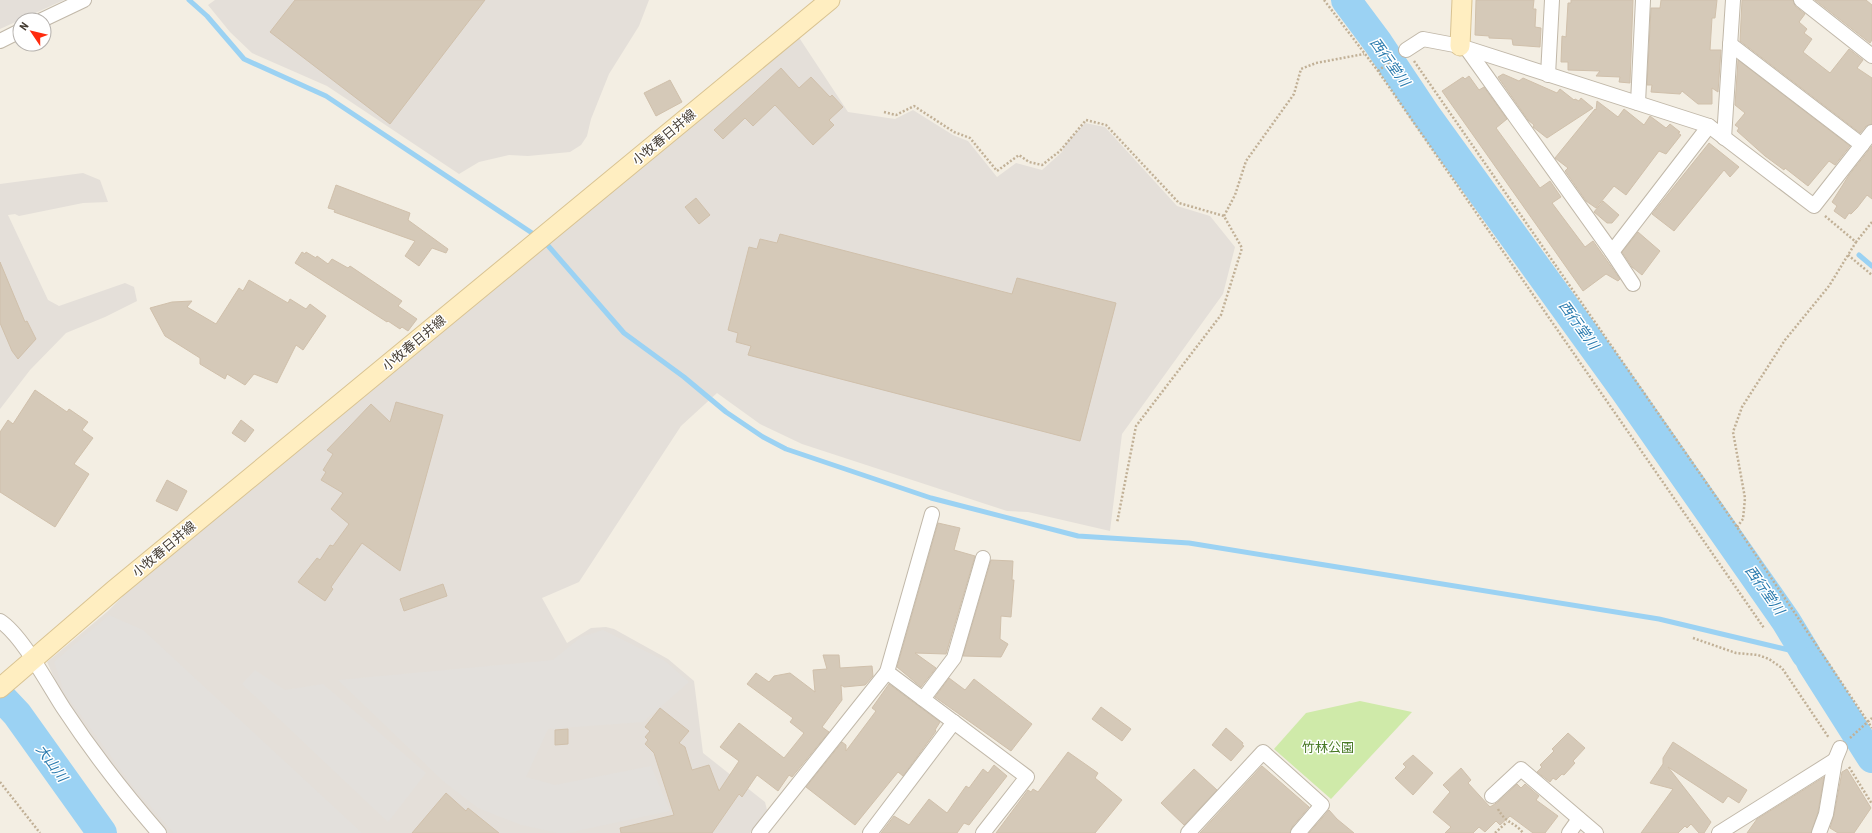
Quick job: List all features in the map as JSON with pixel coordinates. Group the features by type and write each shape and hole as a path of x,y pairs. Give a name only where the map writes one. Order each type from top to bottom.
{"main road":[{"name":"小牧春日井線","path":"0,688 114,590 830,0"},
{"path":"1462,0 1463,48"}],"street":[{"path":"52,15 84,0"},
{"path":"1548,75 1552,0"},
{"path":"1638,102 1643,0"},
{"path":"1724,138 1733,0"},
{"path":"1801,0 1872,56"},
{"path":"0,41 12,35"},
{"path":"1406,50 1423,39 1463,48 1638,102 1709,126 1814,206 1872,132"},
{"path":"1730,44 1862,145"},
{"path":"1463,48 1612,252 1633,284"},
{"path":"1612,252 1709,126"},
{"path":"760,833 887,672 932,514"},
{"path":"923,699 954,658 983,558"},
{"path":"0,621 7,625 65,710 125,793 159,833"},
{"path":"887,672 1027,777 984,833"},
{"path":"870,833 954,722"},
{"path":"1728,831 1840,750"},
{"path":"1819,833 1826,814 1840,750"},
{"path":"1188,833 1262,752 1322,805 1298,833"},
{"path":"1492,796 1521,769 1596,833"},
{"path":"1569,833 1579,819"}],"path":[{"path":"1324,0 1378,71 1764,628"},
{"path":"1378,71 1406,50 1737,526 1872,728"},
{"path":"1224,216 1235,195 1246,161 1294,94 1302,69 1316,63 1364,54"},
{"path":"884,112 896,115 914,106 954,132 970,138 997,171 1019,155 1030,162 1042,165 1060,151 1086,120 1106,125 1179,203 1224,216 1242,248 1221,315 1136,426 1117,523"},
{"path":"1814,206 1856,242"},
{"path":"1737,526 1744,519 1744,498 1733,432 1742,407 1785,340 1829,286 1856,242 1872,222"},
{"path":"1848,255 1872,275"},
{"path":"1693,638 1736,653 1758,654 1769,659 1782,668 1840,750 1872,804"},
{"path":"1840,750 1872,718"},
{"path":"0,782 40,833"},
{"path":"1492,796 1507,822 1520,829 1523,833"},
{"path":"1495,833 1507,822"}],"shaded area":[{"path":"0,0 64,0 38,12 12,12 12,24 0,29"},
{"path":"215,0 649,0 639,26 609,74 591,119 587,136 581,145 570,152 528,156 509,155 479,162 459,174 327,86 252,53 230,32 208,5"},
{"path":"798,36 848,112 895,119 913,110 953,135 968,141 997,177 1016,163 1042,170 1062,152 1066,143 1085,123 1105,127 1177,206 1210,216 1235,247 1223,294 1122,434 1110,531 1028,512 1007,511 802,444 760,424 717,393 681,426 579,582 542,598 567,643 591,628 606,627 614,629 668,659 694,681 703,753 765,802 767,810 750,833 167,833 156,823 106,758 61,693 47,662 108,611 145,574 461,317 551,237"},
{"path":"83,173 100,180 108,202 83,203 19,216 15,214 8,215 48,300 59,306 125,283 134,287 137,301 105,317 66,333 30,370 0,409 0,184"},
{"path":"109,615 143,630 362,833 174,833 132,785 64,692 54,662"},
{"path":"603,630 665,661 689,682 643,722 548,729 526,777 555,785 651,766 670,811 567,833 557,833 521,825 478,808 443,781 338,680 553,660 581,637"},
{"path":"255,670 285,690 323,684 426,773 388,822 242,684"}],"green space":[{"name":"竹林公園","path":"1360,701 1412,712 1331,799 1274,749 1306,713"}],"building":[{"path":"295,0 485,0 390,124 270,32"},
{"path":"1476,0 1534,0 1533,9 1536,9 1535,27 1541,28 1540,47 1513,45 1512,39 1489,38 1489,36 1475,35"},
{"path":"1571,0 1633,0 1630,83 1619,82 1620,77 1596,76 1600,71 1568,70 1568,62 1561,62 1562,36 1566,37 1568,3 1571,3"},
{"path":"1661,0 1717,0 1715,18 1712,18 1710,50 1721,50 1718,92 1712,88 1712,104 1698,104 1682,91 1680,94 1651,92 1652,85 1647,85 1651,8 1660,8"},
{"path":"1742,0 1793,0 1795,6 1805,14 1799,22 1807,29 1804,33 1812,39 1803,52 1830,73 1849,49 1863,60 1857,68 1872,78 1872,124 1866,126 1860,133 1740,41"},
{"path":"1815,0 1866,0 1872,5 1872,40 1870,43"},
{"path":"1738,60 1850,146 1835,165 1829,161 1808,186 1785,168 1784,170 1765,156 1737,131 1739,128 1735,125 1745,113 1735,105"},
{"path":"781,68 799,88 811,77 830,97 832,95 843,107 829,120 834,125 813,145 775,105 753,126 745,118 723,139 714,130"},
{"path":"1503,74 1519,81 1523,78 1557,93 1560,89 1574,100 1579,101 1581,98 1593,108 1547,138 1533,127 1534,125 1528,120 1498,77"},
{"path":"1469,76 1479,90 1484,87 1507,119 1496,128 1540,188 1550,181 1561,197 1552,203 1585,247 1593,241 1620,279 1618,281 1606,274 1583,291 1442,91 1463,77 1465,79"},
{"path":"670,80 682,102 656,116 644,93"},
{"path":"1597,101 1618,117 1624,109 1644,125 1650,116 1666,128 1670,124 1680,132 1678,133 1681,135 1666,154 1659,151 1626,195 1614,186 1596,208 1586,201 1565,171 1568,168 1555,158 1595,109 1596,110"},
{"path":"1709,143 1739,167 1730,177 1724,170 1674,231 1652,214"},
{"path":"1872,146 1872,199 1867,195 1857,208 1851,214 1849,213 1845,219 1834,211 1837,206 1832,202 1849,175"},
{"path":"336,185 410,213 408,220 448,249 446,253 432,248 419,266 405,256 415,241 334,212 335,210 328,208"},
{"path":"696,198 710,215 699,224 685,207"},
{"path":"1603,201 1619,215 1612,223 1607,223 1594,212"},
{"path":"1638,232 1660,251 1642,275 1632,267 1622,252"},
{"path":"780,234 1012,294 1017,278 1116,303 1080,441 748,355 751,346 736,342 738,333 728,330 749,247 757,249 760,239 777,243"},
{"path":"302,252 305,254 306,252 316,258 317,256 328,264 332,259 348,268 350,266 402,301 398,306 417,319 408,331 402,327 400,329 388,321 387,322 295,263"},
{"path":"0,262 25,322 27,321 36,339 18,359 12,351 0,323"},
{"path":"249,280 288,303 290,299 306,309 310,304 326,316 303,350 296,345 277,383 254,374 245,385 227,374 225,379 200,364 200,358 165,336 150,308 172,302 192,301 187,307 216,324 239,288 243,291"},
{"path":"35,390 67,412 69,409 88,422 82,430 93,438 74,464 89,474 55,527 0,492 0,432 8,420 13,424"},
{"path":"396,402 443,415 400,571 362,543 331,587 333,589 325,601 298,582 317,558 320,560 330,545 333,546 349,524 331,509 343,493 321,480 326,472 323,470 333,454 327,450 371,404 390,422"},
{"path":"241,420 254,430 245,442 232,433"},
{"path":"167,480 187,491 177,511 156,501"},
{"path":"938,523 960,528 954,550 975,556 946,654 915,653 936,668 921,687 897,667"},
{"path":"991,560 1013,561 1012,580 1014,580 1011,617 1001,616 1000,639 1008,644 1001,657 963,656"},
{"path":"443,584 447,596 404,611 400,599"},
{"path":"823,655 839,655 840,668 872,666 873,676 865,685 844,687 841,685 842,700 822,727 829,732 792,777 789,775 778,791 757,775 742,797 739,794 712,833 621,833 620,828 674,815 654,753 645,744 648,740 645,737 650,731 645,727 660,708 689,731 679,743 685,747 692,770 709,765 719,791 739,761 720,747 739,723 784,758 804,733 790,722 793,718 747,684 756,673 769,682 774,676 790,673 815,692 813,670 827,669"},
{"path":"949,678 965,690 974,679 1032,724 1011,751 935,697"},
{"path":"889,684 940,722 935,730 936,731 903,776 898,772 855,825 806,787 842,742 846,745 846,751 876,711 872,708"},
{"path":"1101,707 1131,729 1122,741 1092,719"},
{"path":"1226,728 1243,743 1242,745 1244,746 1231,761 1212,745"},
{"path":"568,729 568,744 555,745 555,730"},
{"path":"1568,733 1585,748 1573,761 1575,763 1564,775 1562,774 1556,780 1553,778 1550,782 1537,772 1542,767 1540,765 1554,751 1552,749"},
{"path":"1673,742 1747,790 1739,803 1728,796 1723,803 1668,767 1711,822 1704,833 1699,833 1691,824 1687,828 1685,826 1678,833 1641,833 1673,789 1650,783 1663,764 1663,758"},
{"path":"1068,752 1098,773 1095,778 1122,800 1095,833 996,833 1028,790 1031,792 1033,789 1038,792"},
{"path":"1413,755 1433,773 1413,795 1395,778 1406,767 1403,764"},
{"path":"994,765 1007,776 969,825 964,823 957,833 881,833 894,816 909,825 929,799 947,813 966,786 969,788 983,769 988,773"},
{"path":"1262,766 1309,807 1292,827 1290,833 1200,833"},
{"path":"1461,768 1471,780 1468,783 1490,807 1498,802 1517,784 1521,788 1525,784 1539,796 1536,800 1558,816 1545,833 1533,833 1510,816 1500,825 1496,821 1485,832 1479,827 1473,833 1445,833 1451,827 1433,812 1450,792 1443,785"},
{"path":"1194,769 1217,790 1184,825 1161,803"},
{"path":"1847,769 1871,808 1854,833 1838,833 1830,828 1842,772"},
{"path":"1824,777 1818,812 1811,833 1747,833 1757,819"},
{"path":"446,793 466,811 468,808 499,833 412,833"},
{"path":"1329,810 1337,819 1354,833 1309,833"}],"waterway":[{"path":"189,0 207,16 244,59 326,96 538,237"},
{"name":"西行堂川","path":"1346,0 1378,43 1426,115 1624,389 1786,621 1806,654"},
{"path":"544,241 624,333 684,377 726,412 763,437 786,449 931,498 1078,536 1189,543 1659,619 1806,654 1811,662"},
{"path":"1859,255 1872,266"},
{"name":"西行堂川","path":"1811,662 1872,758"},
{"name":"大山川","path":"0,696 17,714 102,833"}]}
